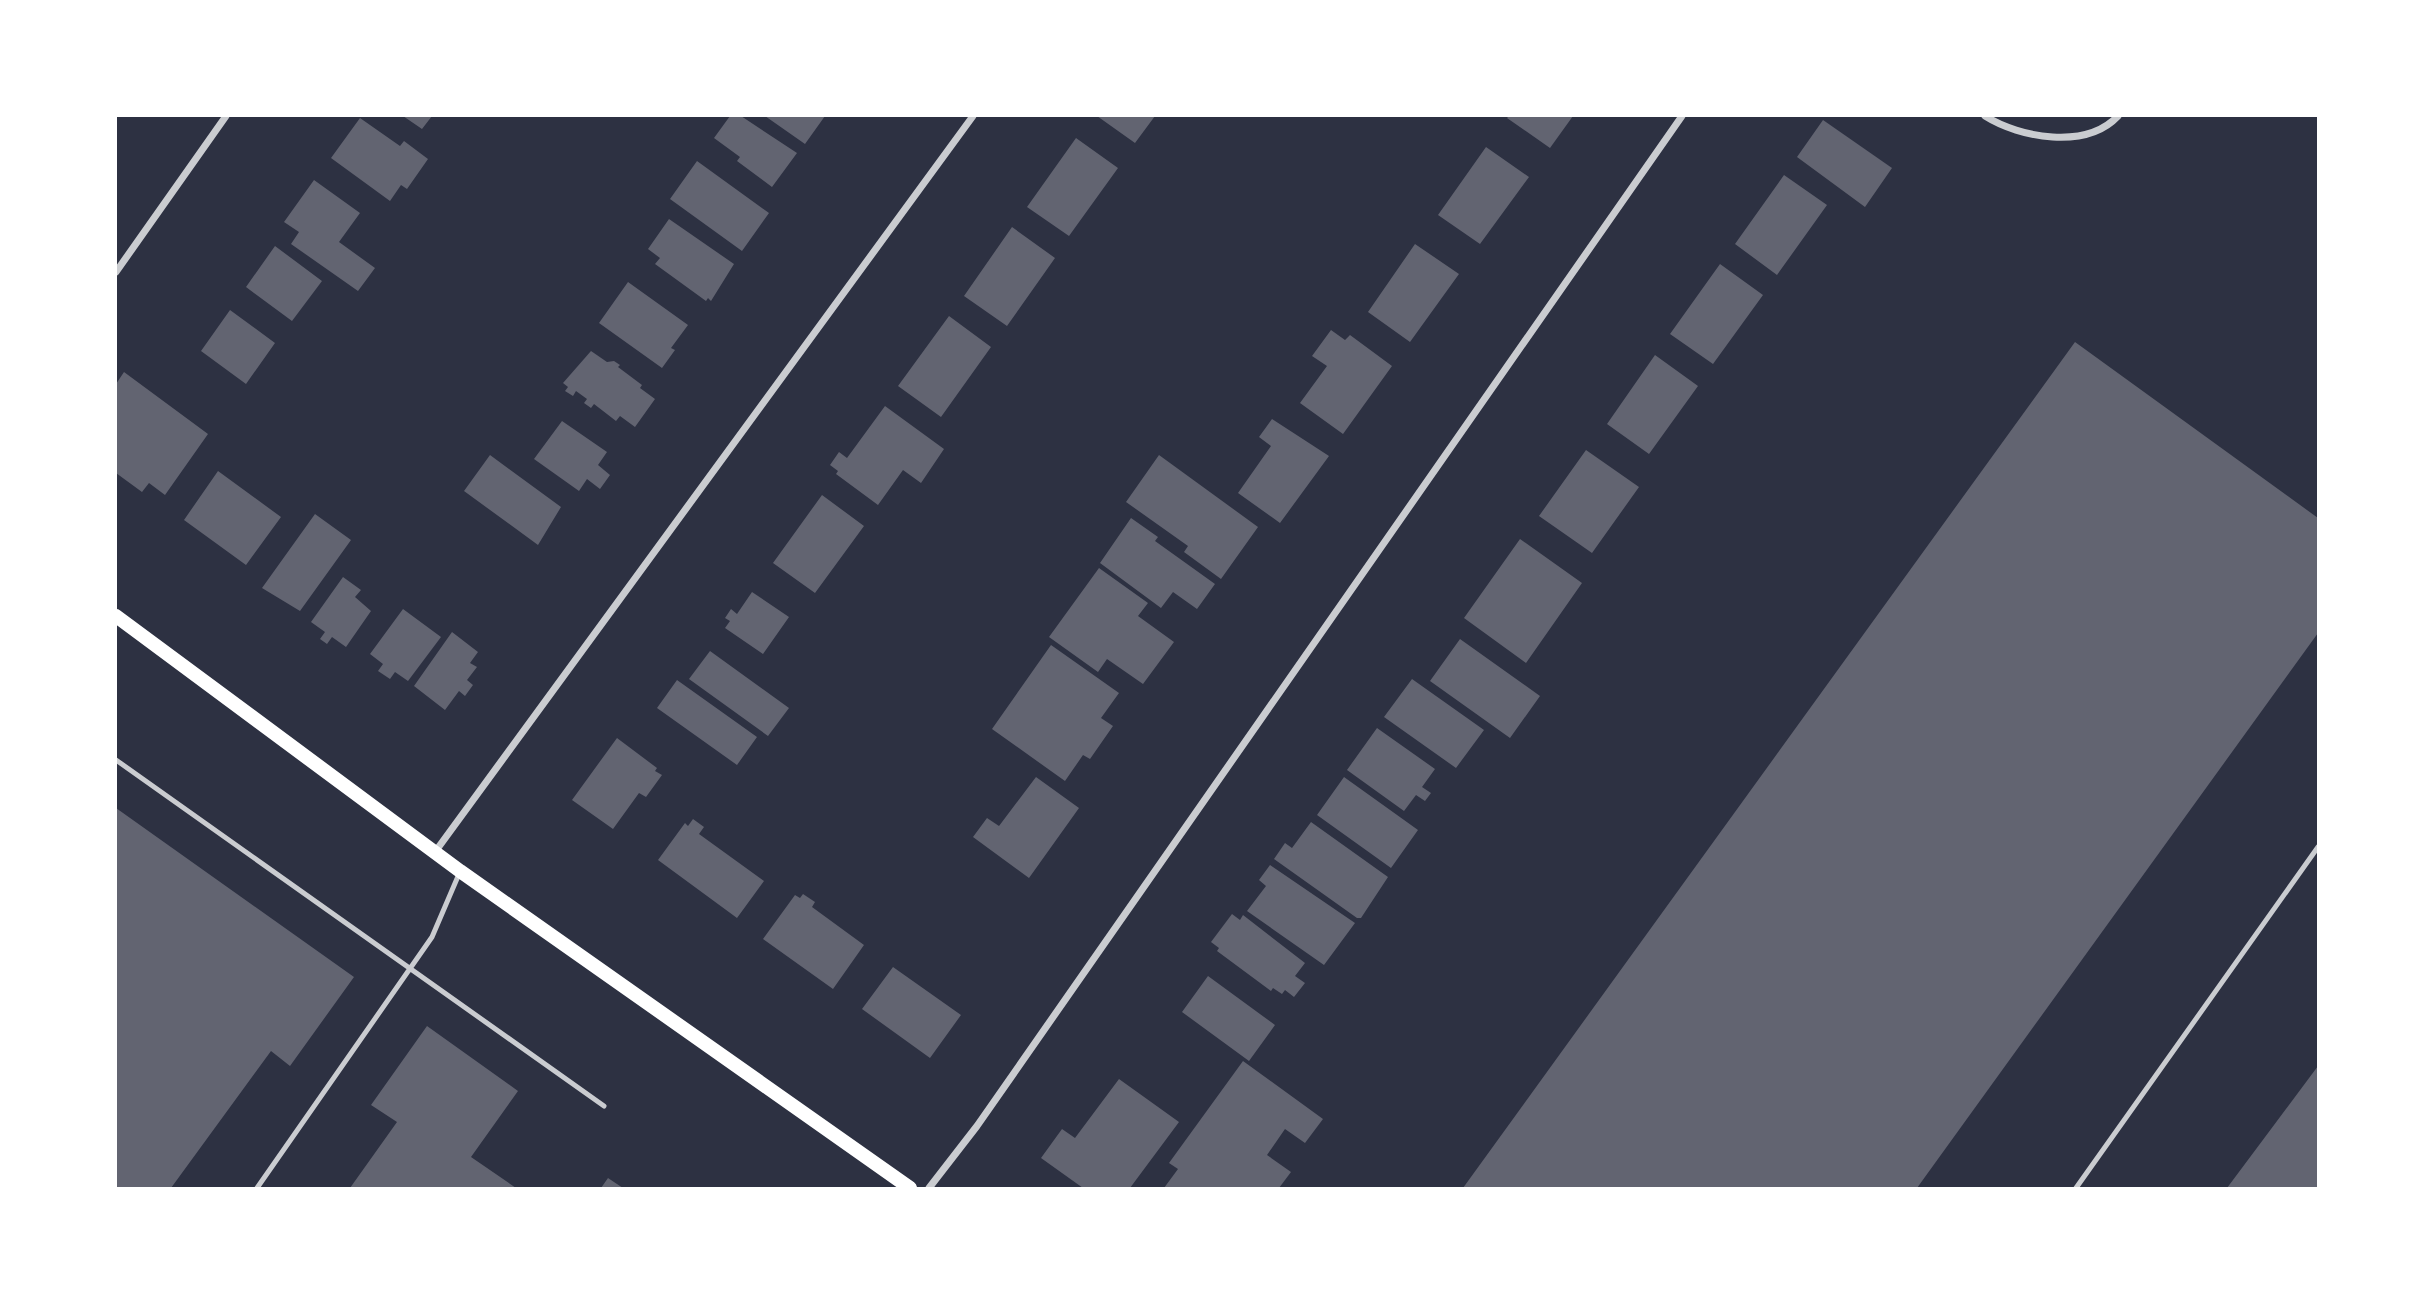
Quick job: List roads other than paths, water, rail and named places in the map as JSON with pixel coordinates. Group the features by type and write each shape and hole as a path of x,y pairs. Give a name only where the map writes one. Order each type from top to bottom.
{"main road":[{"path":"116,616 460,871 910,1188"}],"street":[{"path":"116,272 226,116"},
{"path":"434,852 973,116"},
{"path":"929,1188 985,1114 1682,116"},
{"path":"1985,116 2012,128 2059,138 2100,128 2118,116"}],"lane":[{"path":"116,760 604,1106"},
{"path":"2076,1188 2319,847"},
{"path":"257,1188 410,971 432,936 460,871"}]}
